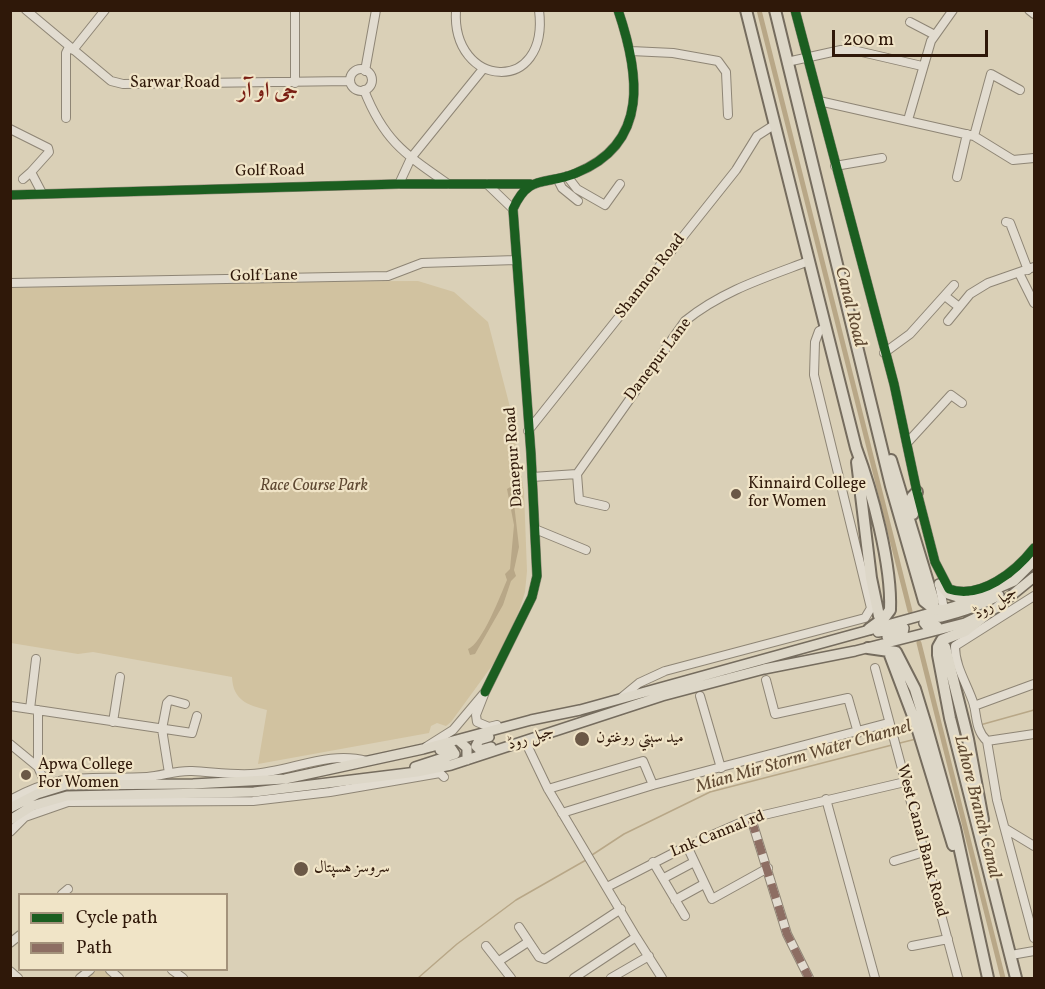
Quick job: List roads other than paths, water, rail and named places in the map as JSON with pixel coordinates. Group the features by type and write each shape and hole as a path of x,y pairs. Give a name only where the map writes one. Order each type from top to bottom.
{"highway":[{"path":"746,10 825,328 876,521 890,599 889,613 869,629"},
{"path":"774,10 891,486 924,601 934,609 940,607 872,403"},
{"path":"856,448 871,578 879,616"},
{"path":"914,531 912,497 917,492"},
{"path":"982,616 965,631 942,640 938,647 950,718 1016,978"},
{"path":"950,646 990,870"},
{"path":"868,648 896,652 915,689 954,828 988,978"},
{"path":"890,655 916,724 942,814 964,873"}],"main road":[{"name":"جیل روڈ","path":"10,808 37,794 66,785 285,779 423,749 531,720 580,710 940,607 970,601 1014,580 1035,561"},
{"name":"جیل روڈ","path":"10,820 42,802 67,796 254,792 417,772 467,760 647,700 825,656 868,648 982,616 1035,578"},
{"path":"982,616 928,628 924,624 928,619 960,613 979,606 1001,593 1014,580"},
{"path":"939,584 948,594 970,601"},
{"path":"825,656 903,633 905,630 902,627 842,636"},
{"path":"525,741 480,750 476,746 479,740 580,710"},
{"path":"458,740 467,748 467,760"},
{"path":"382,776 452,757 455,753 449,748 388,757"}],"street":[{"name":"Sarwar Road","path":"26,10 111,81 123,84 350,81"},
{"path":"66,118 66,53 105,10"},
{"path":"295,10 295,83"},
{"path":"365,70 356,70 352,74 350,81 353,88 364,90 370,87 372,79 365,70 376,10"},
{"path":"456,10 460,39 468,54 483,69 506,74 518,69 529,59 538,39 538,10"},
{"name":"Golf Road","path":"10,195 399,184 530,184 558,180 592,165 608,152 629,121 634,107 636,85 631,51 618,10"},
{"path":"795,10 894,384 917,492 935,562 940,607"},
{"path":"908,120 933,34 953,10"},
{"path":"1029,10 1035,14"},
{"path":"910,22 933,34"},
{"path":"787,62 853,50 922,66"},
{"path":"631,51 673,53 718,61 726,72 728,115"},
{"path":"399,184 411,158 483,69"},
{"path":"957,177 991,74 1020,90"},
{"path":"364,90 384,131 411,158 450,184"},
{"path":"819,101 971,135 1013,159 1035,158"},
{"name":"Shannon Road","path":"528,431 736,170 757,136 774,125"},
{"path":"10,129 48,148 49,152 23,179"},
{"path":"836,166 882,158"},
{"path":"31,172 42,193"},
{"path":"567,177 577,189 601,204 609,202 620,184"},
{"path":"558,180 562,188 578,201"},
{"path":"487,184 513,209 519,195 530,184"},
{"name":"Danepur Road","path":"513,209 537,576 532,597 476,715 477,722 489,727 531,720"},
{"path":"948,321 970,294 988,283 1031,268 1010,223 1006,222"},
{"name":"Golf Lane","path":"10,282 388,276 422,263 516,260"},
{"name":"Danepur Lane","path":"577,474 684,321 708,302 747,283 809,261"},
{"path":"1019,273 1035,303"},
{"path":"884,353 910,334 954,285"},
{"path":"945,296 959,307"},
{"path":"622,697 639,683 665,671 865,618 869,614 870,609 814,375 815,342 819,331 825,328"},
{"path":"907,443 951,395 962,403"},
{"path":"532,477 577,474 579,500 605,506"},
{"path":"535,529 586,550"},
{"path":"935,562 949,589 970,590 1001,579 1035,548"},
{"path":"1035,596 950,646 974,709 979,729 987,741 997,800 1035,938"},
{"path":"36,659 34,710 38,767 45,783"},
{"name":"West Canal Bank Road","path":"875,668 958,978"},
{"path":"113,722 120,677"},
{"path":"766,680 775,714 848,698 858,733"},
{"path":"974,709 1035,684"},
{"name":"Danepur Road","path":"423,749 453,730 485,692"},
{"path":"700,696 721,768"},
{"path":"164,784 166,773 162,729 168,701 185,704"},
{"path":"10,706 192,733 197,716"},
{"path":"562,813 653,785 858,733 888,723"},
{"path":"987,741 1035,734"},
{"path":"525,741 548,789 662,978"},
{"path":"10,744 38,767"},
{"path":"10,800 45,783 67,777 147,777 193,771 216,775 253,774 328,759 357,758 369,761"},
{"path":"548,789 644,761 653,785"},
{"path":"10,832 25,817 68,802 253,801 330,792 440,773 444,777"},
{"name":"Lnk Cannal rd","path":"608,886 653,862 752,818 905,782"},
{"path":"826,799 875,978"},
{"path":"752,818 787,934 809,978"},
{"path":"1006,829 1035,846"},
{"path":"687,846 712,899 768,868"},
{"path":"894,861 924,852"},
{"path":"653,862 685,916"},
{"path":"664,879 694,862"},
{"path":"675,900 704,884"},
{"path":"519,927 539,957 545,959 621,909"},
{"path":"574,978 636,937"},
{"path":"912,946 948,939"},
{"path":"499,961 528,942"},
{"path":"486,946 511,978"},
{"path":"1011,955 1035,951"},
{"path":"611,978 649,956"},
{"path":"10,971 18,978"}],"waterway":[{"name":"Canal Road","path":"759,10 910,611"},
{"name":"Lahore Branch Canal","path":"919,643 1003,978"},
{"path":"980,725 1034,710"},
{"name":"Mian Mir Storm Water Channel","path":"900,743 916,739"},
{"name":"Mian Mir Storm Water Channel","path":"592,855 624,834 710,792 892,745"},
{"name":"Mian Mir Storm Water Channel","path":"418,978 457,944 516,900 586,860"}],"place":[{"name":"Kinnaird College for Women","path":"736,494"},
{"name":"مید سېټي روغتون","path":"582,739"},
{"name":"Apwa College For Women","path":"26,775"},
{"name":"سروسز ہسپتال","path":"301,869"}],"district":[{"name":"جی او آر","path":"268,93"}],"park label":[{"name":"Race Course Park","path":"314,487"}]}
